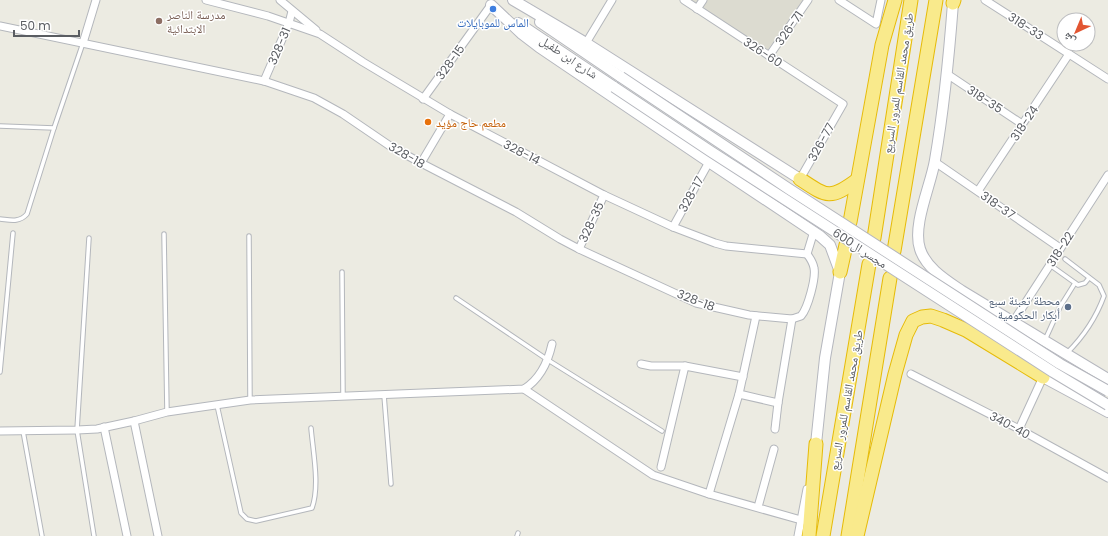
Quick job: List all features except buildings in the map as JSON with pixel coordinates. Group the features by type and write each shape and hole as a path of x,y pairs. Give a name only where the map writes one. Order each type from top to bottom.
{"highway":[{"path":"850,222 882,45 895,0"},
{"name":"طريق محمد القاسم للمرور السريع","path":"874,238 911,0"},
{"name":"طريق محمد القاسم للمرور السريع","path":"894,251 936,0"},
{"path":"800,179 820,192 826,194 842,192 858,180"},
{"path":"840,272 846,244"},
{"name":"طريق محمد القاسم للمرور السريع","path":"823,536 869,264"},
{"name":"طريق محمد القاسم للمرور السريع","path":"848,536 890,278"},
{"path":"857,536 895,374 906,334 913,321 922,317 932,316 943,320 966,330 1043,377"},
{"path":"809,536 816,444"}],"street":[{"path":"83,43 96,0"},
{"name":"328-14","path":"206,0 289,23 320,34 423,99 450,114 604,195 715,244 807,254"},
{"path":"280,0 320,34"},
{"name":"شارع ابن طفيل","path":"507,0 621,77"},
{"path":"513,0 586,43 800,179"},
{"path":"586,43 612,0"},
{"name":"326-60","path":"684,0 842,104"},
{"path":"697,9 703,0"},
{"name":"326-71","path":"769,56 808,0"},
{"path":"839,0 876,24 880,0"},
{"name":"318-33","path":"985,0 1108,79"},
{"path":"954,1 947,74 935,162 918,230 920,250 928,264 942,277 962,291 1108,379"},
{"path":"487,3 535,44 814,231 830,245 840,272 824,358 816,444 798,536"},
{"name":"شارع ابن طفيل","path":"487,3 614,87"},
{"name":"328-15","path":"423,99 487,3"},
{"name":"328-31","path":"264,81 289,23 292,11"},
{"name":"328-18","path":"0,26 264,81 314,98 343,114 390,146 516,212 579,249 696,303 718,309 756,316 792,319 801,316 808,303 814,269 813,263 807,254"},
{"name":"318-24","path":"978,191 1069,54"},
{"name":"318-35","path":"947,74 1022,124"},
{"name":"مجسر ال600","path":"621,77 782,184 1060,364 1108,391"},
{"name":"مجسر ال600","path":"614,87 710,151 1053,372 1108,405"},
{"name":"326-77","path":"800,179 842,104"},
{"path":"421,163 450,114"},
{"name":"328-17","path":"674,226 709,162"},
{"name":"318-37","path":"935,162 1060,248"},
{"name":"318-22","path":"1013,322 1108,175"},
{"name":"328-35","path":"579,249 604,195"},
{"path":"807,254 814,231"},
{"path":"709,494 739,394 756,316"},
{"path":"775,429 792,319"},
{"path":"0,431 77,430 104,427 167,412 217,406 250,400 524,389 533,383 548,360 552,344"},
{"path":"641,364 652,366 685,366 743,377"},
{"path":"662,467 685,366"},
{"name":"340-40","path":"911,374 1019,429 1108,478"},
{"path":"1019,429 1043,377 1108,412"},
{"path":"524,389 653,475 709,494 801,520"},
{"path":"739,394 778,403"},
{"path":"134,421 158,536"},
{"path":"104,427 127,536"},
{"path":"758,507 774,449"}],"lane":[{"path":"0,219 22,219 27,214 83,43"},
{"path":"0,126 54,128"},
{"path":"0,372 13,233"},
{"path":"164,234 167,412"},
{"path":"249,236 250,400"},
{"path":"89,238 77,430 94,536"},
{"path":"1065,259 1099,285 1104,296 1091,323 1078,342 1066,354"},
{"path":"1050,265 1078,285 1085,283 1089,278"},
{"path":"342,272 343,396"},
{"path":"1045,341 1060,307 1075,283"},
{"path":"456,298 548,360 662,431"},
{"path":"383,394 392,484"},
{"path":"217,406 241,513 247,519 256,521 312,508 316,497 316,485 311,428"},
{"path":"24,431 42,536"}],"shaded area":[{"path":"691,0 803,0 767,51"}],"place":[{"name":"الماس للموبايلات","path":"493,9"},
{"name":"مدرسة الناصر الابتدائية","path":"159,21"},
{"name":"مطعم حاج مؤيد","path":"428,122"},
{"name":"محطة تعبئة سبع أبكار الحكومية","path":"1068,307"}]}
